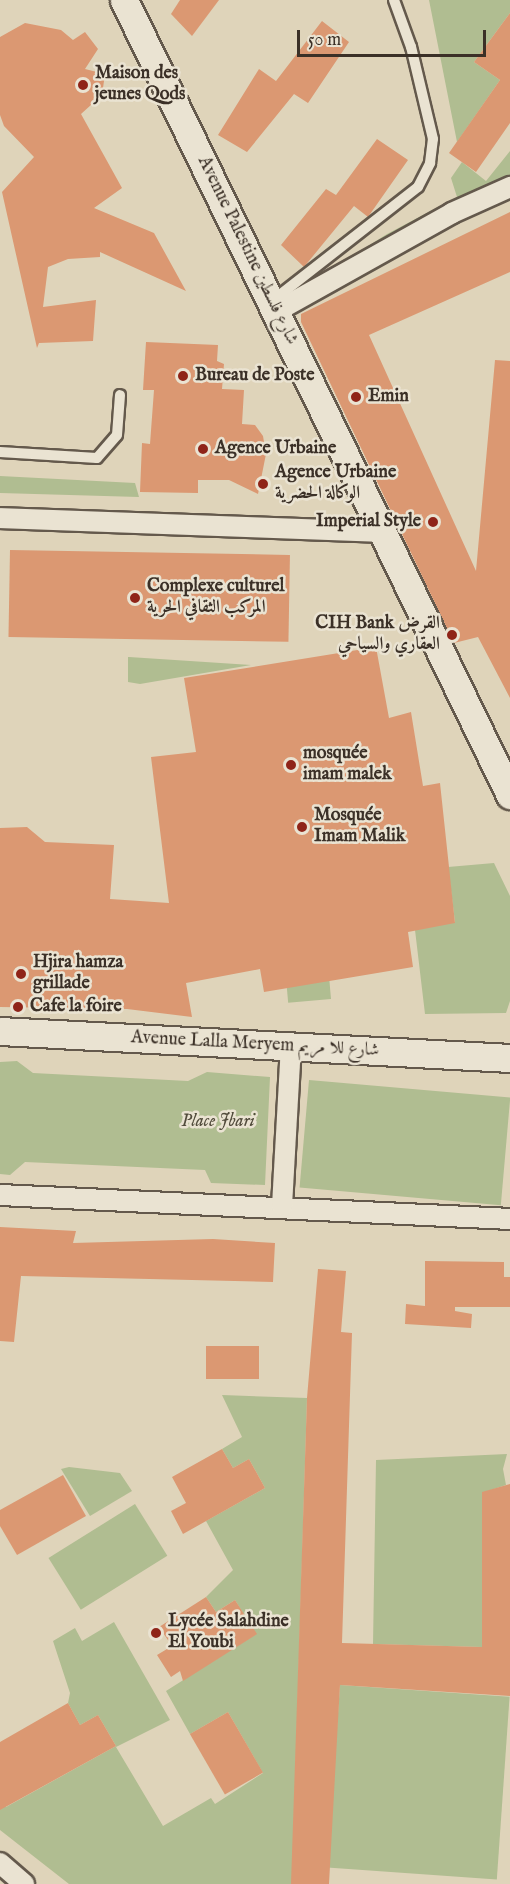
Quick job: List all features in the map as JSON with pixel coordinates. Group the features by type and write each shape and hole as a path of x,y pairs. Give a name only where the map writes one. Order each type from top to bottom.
{"street":[{"name":"Avenue Palestine شارع فلسطين","path":"124,0 275,306 381,532 510,793"},
{"path":"275,306 452,213 510,187"},
{"path":"0,518 381,532"},
{"name":"Avenue Lalla Meryem شارع للا مريم","path":"0,1031 510,1058"},
{"path":"282,1206 291,1047"},
{"path":"0,1196 282,1206 510,1219"},
{"path":"0,1863 24,1884"}],"lane":[{"path":"275,306 418,187 430,163 433,139 411,47 394,0"},
{"path":"0,452 97,458 117,435 120,395"}],"green space":[{"path":"429,0 510,0 510,13 474,62 500,80 457,142"},
{"path":"510,151 510,189 294,293 387,234 457,197 451,178 462,162 486,181"},
{"path":"0,476 135,483 139,497 0,493"},
{"path":"128,657 251,665 140,684 128,682"},
{"path":"494,863 510,896 510,1001 506,1013 425,1014 415,930 455,922 448,867"},
{"path":"329,976 331,999 288,1003 286,980"},
{"name":"Place Jbari","path":"17,1061 33,1073 188,1081 207,1072 270,1077 265,1185 211,1183 205,1170 25,1162 10,1175 0,1174 0,1062"},
{"path":"309,1080 510,1098 501,1205 300,1188"},
{"path":"222,1395 307,1398 292,1884 69,1884 0,1830 0,1800 6,1807 116,1746 98,1715 80,1725 68,1703 70,1693 53,1641 75,1628 82,1641 114,1622 170,1720 116,1747 163,1826 211,1798 215,1804 263,1773 228,1712 190,1734 166,1691 256,1634 235,1600 216,1612 206,1597 233,1570 206,1521 265,1488 249,1459 233,1468 222,1449 242,1437"},
{"path":"507,1454 503,1469 506,1485 482,1493 482,1647 373,1644 376,1460"},
{"path":"69,1467 120,1473 132,1491 90,1516 61,1469"},
{"path":"135,1504 167,1556 81,1610 48,1558"},
{"path":"340,1685 510,1697 497,1879 327,1868"}],"building":[{"path":"180,0 219,0 192,36 171,14"},
{"path":"510,13 510,123 476,172 449,153 500,80 474,62"},
{"path":"322,21 349,42 308,103 294,94 247,152 218,135 259,69 276,81"},
{"path":"25,23 61,30 73,40 85,32 98,49 85,69 105,74 102,95 81,114 122,188 94,208 154,233 186,291 100,252 100,257 68,259 48,267 43,307 96,300 93,341 39,343 37,348 2,192 34,157 4,126 0,115 0,37"},
{"path":"377,139 408,160 368,217 354,206 304,267 281,245 326,189 336,195"},
{"path":"510,212 510,272 369,335 476,571 495,360 510,361 510,698 478,637 454,643 301,322 301,314"},
{"path":"146,342 218,345 217,361 224,364 222,389 244,390 242,424 255,425 263,436 266,454 258,494 229,480 198,480 198,493 140,492 142,443 150,444 154,390 143,390"},
{"name":"Complexe culturel المركب الثقافي الحرية","path":"10,550 290,555 288,642 8,637"},
{"name":"mosquée imam malek","path":"376,647 389,718 411,712 423,786 440,783 455,923 408,932 413,967 264,992 260,969 186,983 192,1017 127,1009 0,1007 0,828 27,827 45,842 114,845 110,899 169,903 151,757 196,752 184,678"},
{"path":"0,1227 76,1231 73,1243 213,1239 275,1243 273,1282 21,1276 14,1342 0,1341"},
{"path":"425,1261 504,1262 504,1277 510,1277 510,1307 455,1307 455,1311 472,1314 471,1328 405,1324 406,1304 425,1306"},
{"path":"318,1269 346,1271 341,1332 352,1333 342,1643 482,1647 482,1492 510,1484 510,1696 340,1685 329,1884 291,1884 307,1398"},
{"path":"206,1346 259,1346 259,1379 206,1379"},
{"path":"222,1449 233,1468 249,1459 265,1488 183,1534 171,1511 186,1503 172,1477"},
{"path":"63,1475 86,1516 17,1555 0,1526 0,1510"},
{"path":"206,1597 216,1612 235,1600 257,1634 183,1681 180,1671 171,1677 157,1655 172,1646 159,1627"},
{"path":"68,1703 80,1725 98,1715 116,1746 0,1810 0,1742"},
{"path":"228,1712 263,1773 225,1795 190,1734"}],"place":[{"name":"Maison des jeunes Qods","path":"83,85"},
{"name":"Bureau de Poste","path":"183,376"},
{"name":"Emin","path":"356,397"},
{"name":"Agence Urbaine","path":"203,449"},
{"name":"Agence Urbaine الوكالة الحضرية","path":"263,484"},
{"name":"Imperial Style","path":"433,522"},
{"name":"Complexe culturel المركب الثقافي الحرية","path":"135,598"},
{"name":"CIH Bank القرض العقاري والسياحي","path":"452,635"},
{"name":"mosquée imam malek","path":"291,765"},
{"name":"Mosquée Imam Malik","path":"302,827"},
{"name":"Hjira hamza grillade","path":"21,974"},
{"name":"Cafe la foire","path":"18,1007"},
{"name":"Lycée Salahdine El Youbi","path":"156,1633"}]}
